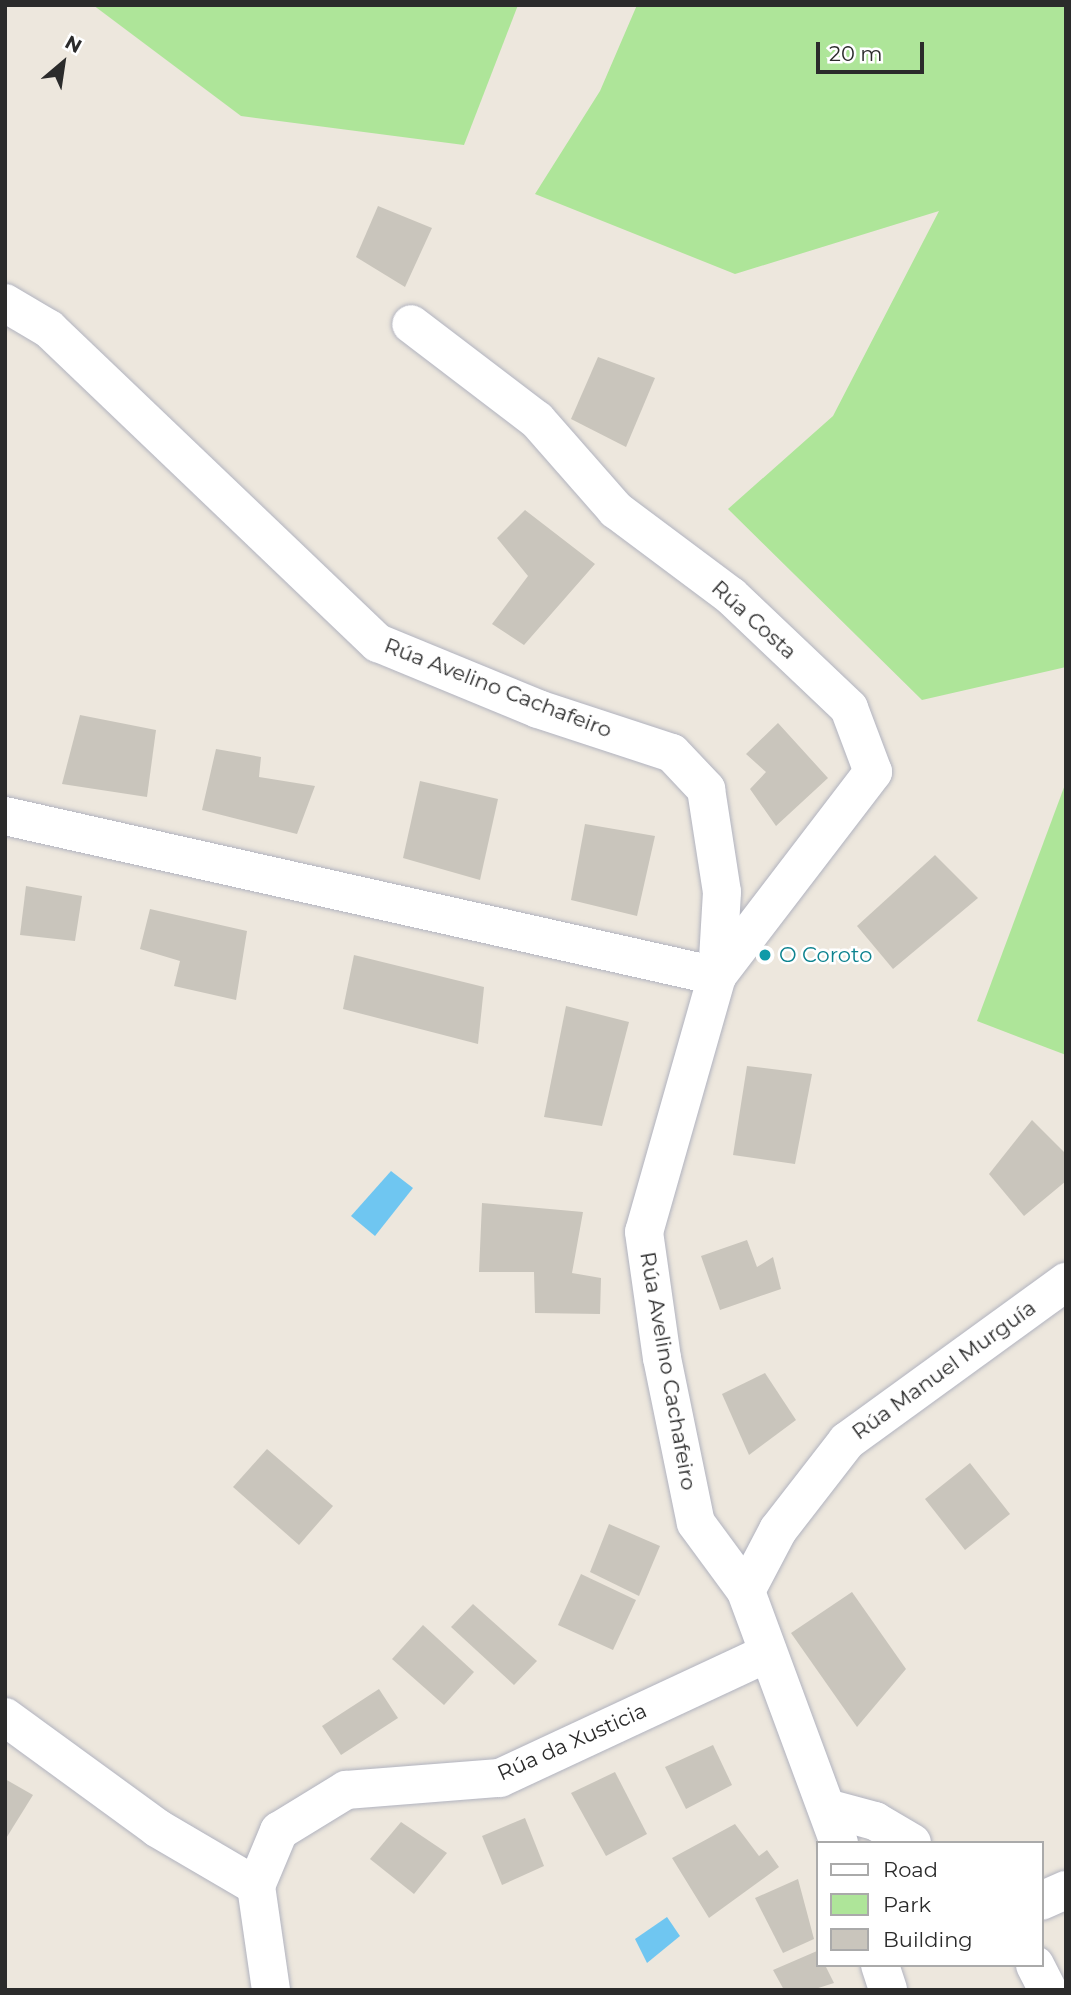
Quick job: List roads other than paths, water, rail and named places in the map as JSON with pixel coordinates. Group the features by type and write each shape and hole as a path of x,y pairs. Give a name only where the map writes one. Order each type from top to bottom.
{"street":[{"name":"Rúa Avelino Cachafeiro","path":"5,303 49,329 378,643 538,709 671,753 706,789 722,892 717,976 644,1232 662,1358 696,1523 746,1591"},
{"name":"Rúa Costa","path":"411,324 537,420 615,510 732,596 849,708 873,772 717,976"},
{"path":"5,816 717,976"},
{"name":"Rúa Manuel Murguía","path":"746,1591 778,1530 847,1441 1066,1282"},
{"path":"746,1591 766,1654 833,1825 875,1821 909,1841"},
{"name":"Rúa da Xusticia","path":"256,1886 279,1831 346,1790 500,1777 766,1654"},
{"path":"5,1717 157,1828 256,1886 271,1990"},
{"path":"1043,1900 1066,1890"},
{"path":"881,1967 888,1990"},
{"path":"1036,1967 1048,1990"}],"water":[{"path":"391,1171 413,1188 375,1236 351,1216"},
{"path":"667,1917 680,1936 647,1963 635,1939"}],"place":[{"name":"O Coroto","path":"765,955"}]}
